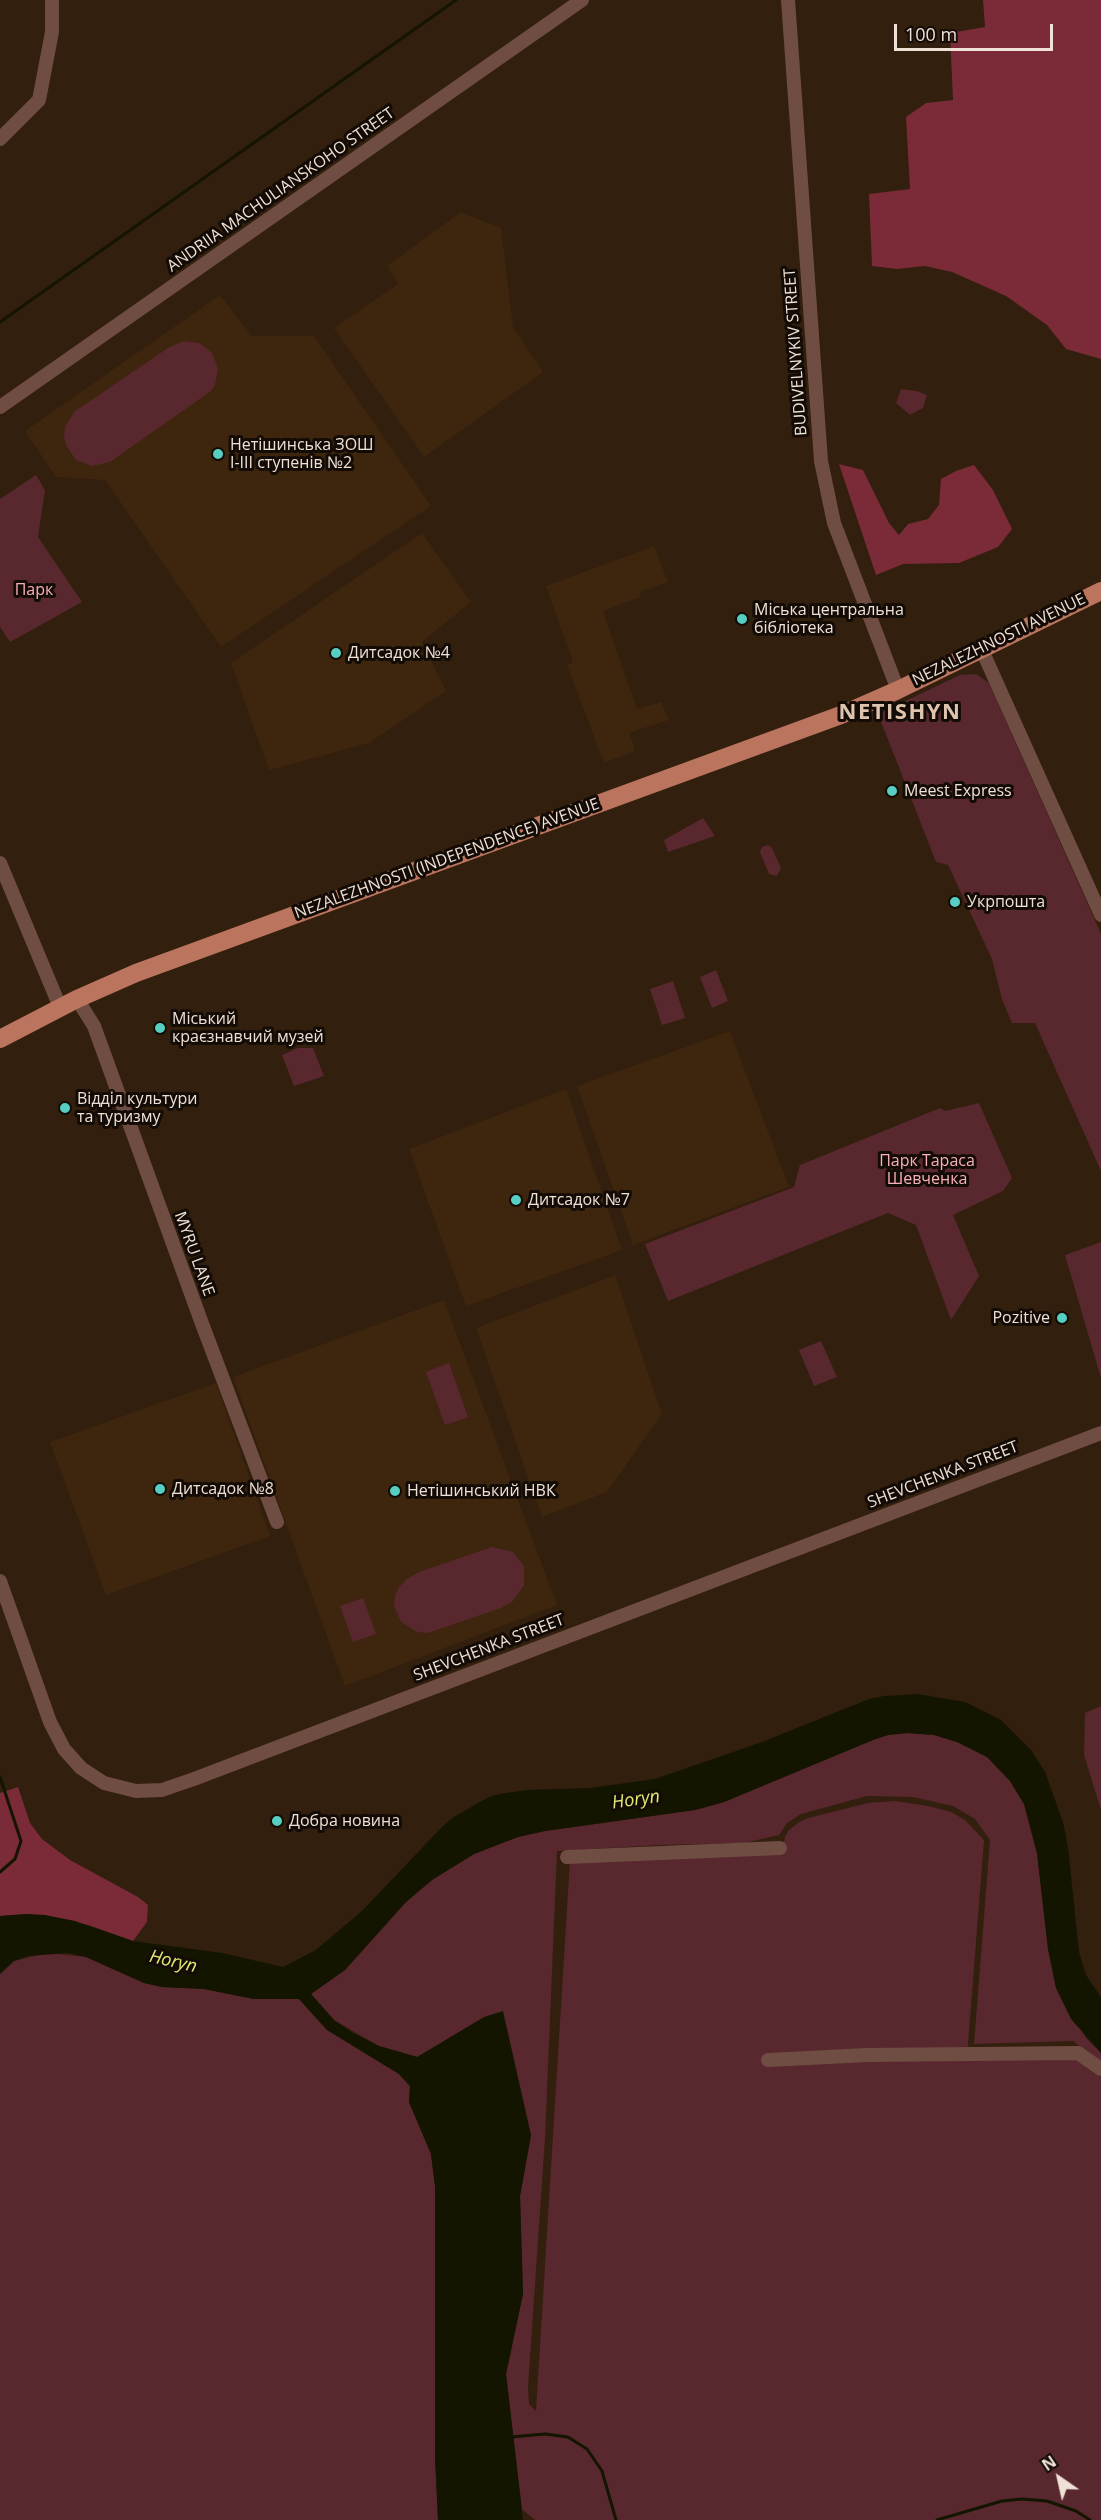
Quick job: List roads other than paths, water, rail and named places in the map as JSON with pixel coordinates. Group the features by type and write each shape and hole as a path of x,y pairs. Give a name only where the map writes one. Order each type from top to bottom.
{"main road":[{"name":"NEZALEZHNOSTI AVENUE","path":"898,690 1101,591"},
{"name":"NEZALEZHNOSTI (INDEPENDENCE) AVENUE","path":"0,1039 60,1007 147,969 841,715 898,690"}],"street":[{"path":"0,139 39,100 52,32 52,0"},
{"name":"ANDRIIA MACHULIANSKOHO STREET","path":"0,407 582,0"},
{"name":"BUDIVELNYKIV STREET","path":"788,0 822,469 834,523 898,690"},
{"path":"981,648 1101,915"},
{"path":"0,863 60,1007"},
{"name":"MYRU LANE","path":"77,999 94,1026 277,1522"},
{"name":"SHEVCHENKA STREET","path":"0,1581 50,1722 64,1749 81,1768 104,1783 136,1791 162,1790 1101,1433"},
{"path":"567,1857 780,1848"},
{"path":"768,2060 925,2054 1078,2053 1101,2069"}],"water":[{"name":"Horyn","path":"917,1694 965,1702 1001,1720 1031,1750 1045,1772 1063,1822 1068,1847 1079,1952 1086,1975 1101,1997 1101,2053 1071,2019 1056,1988 1048,1949 1037,1853 1024,1804 1010,1781 987,1757 957,1742 934,1735 907,1733 888,1735 724,1802 695,1810 545,1831 518,1837 474,1854 432,1880 406,1902 345,1970 311,1994 334,2020 353,2033 379,2046 417,2057 484,2017 503,2011 531,2135 520,2196 523,2294 506,2374 523,2520 438,2520 435,2457 435,2186 431,2154 409,2102 410,2086 399,2074 327,2030 299,1999 254,1999 204,1989 162,1987 144,1983 86,1957 68,1953 28,1956 14,1961 0,1974 0,1916 27,1914 75,1921 133,1941 222,1953 283,1967 316,1950 363,1910 452,1818 489,1797 527,1790 590,1788 655,1779 762,1742 869,1699"}],"waterway":[{"path":"0,322 456,0"},
{"path":"0,1777 21,1841 15,1859 0,1872"},
{"path":"511,2437 545,2434 568,2437 587,2449 602,2471 616,2520"},
{"path":"937,2520 1002,2501 1022,2499 1047,2501 1076,2511 1090,2520"}],"place":[{"name":"Нетішинська ЗОШ І-ІІІ ступенів №2","path":"218,454"},
{"name":"Міська центральна бібліотека","path":"742,619"},
{"name":"Дитсадок №4","path":"336,653"},
{"name":"Meest Express","path":"892,791"},
{"name":"Укрпошта","path":"955,902"},
{"name":"Міський краєзнавчий музей","path":"160,1028"},
{"name":"Відділ культури та туризму","path":"65,1108"},
{"name":"Дитсадок №7","path":"516,1200"},
{"name":"Pozitive","path":"1062,1318"},
{"name":"Дитсадок №8","path":"160,1489"},
{"name":"Нетішинський НВК","path":"395,1491"},
{"name":"Добра новина","path":"277,1821"}],"district":[{"name":"NETISHYN","path":"900,713"}],"park label":[{"name":"Парк","path":"34,590"},
{"name":"Парк Тараса Шевченка","path":"927,1170"}]}
